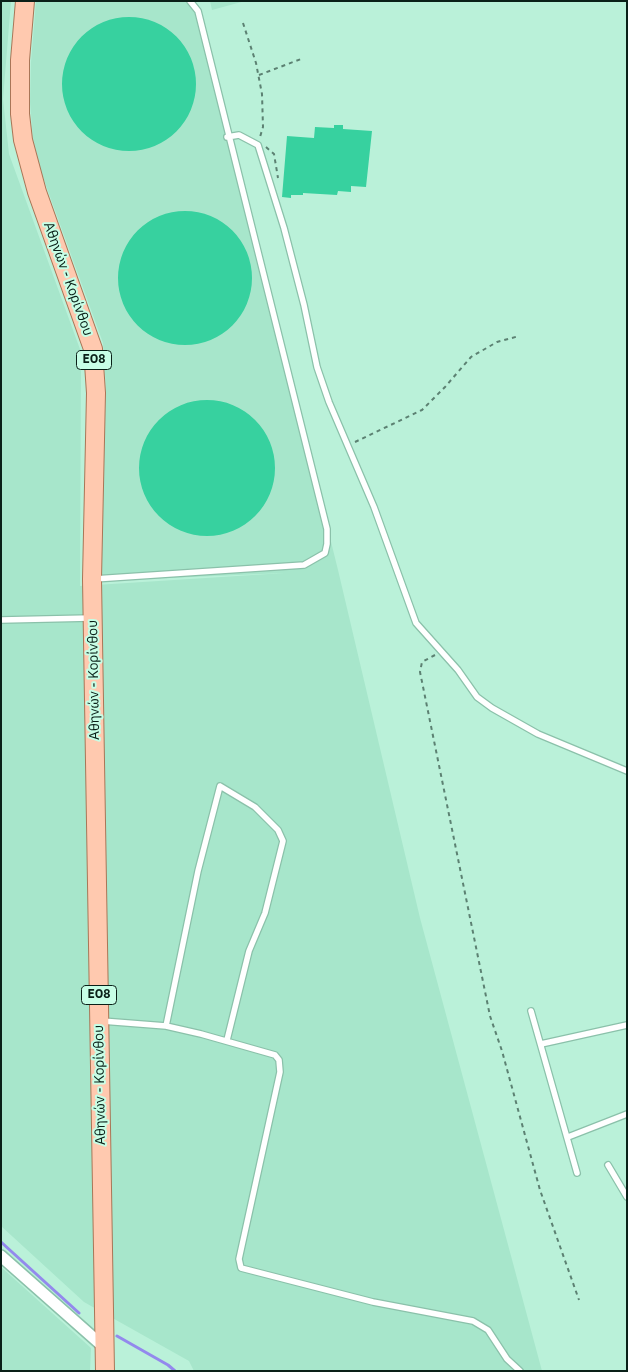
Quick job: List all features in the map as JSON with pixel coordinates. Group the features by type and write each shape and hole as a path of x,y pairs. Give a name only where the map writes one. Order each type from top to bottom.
{"main road":[{"name":"Αθηνών - Κορίνθου","path":"25,1 20,88 23,140 36,192 93,349 96,392 92,579 105,1348 108,1369"}],"street":[{"path":"1,1256 105,1348"}],"lane":[{"path":"92,579 304,566 325,553 326,529 227,137 198,11 190,1"},
{"path":"227,137 239,135 258,145 284,228 304,304 317,367 329,402 374,507 416,623 458,670 477,697 496,711 538,734 627,771"},
{"path":"1,620 93,618"},
{"path":"166,1026 198,871 220,786 255,807 278,830 283,841 265,913 248,951 227,1040"},
{"path":"531,1010 577,1173"},
{"path":"100,1021 166,1026 227,1040 274,1055 281,1068 267,1124 255,1196 239,1259 241,1268 373,1302 478,1323 488,1330 507,1359 520,1371"},
{"path":"541,1044 627,1025"},
{"path":"568,1138 627,1114"},
{"path":"608,1165 627,1197"}],"path":[{"path":"243,23 262,94 263,127 258,145"},
{"path":"258,76 301,59"},
{"path":"348,445 422,410 445,387 470,357 498,342 519,336"},
{"path":"442,652 430,656 422,662 420,672 464,895 490,1016 502,1052 540,1190 579,1300"}],"shaded area":[{"path":"1,1 11,1 3,99 9,154 81,352 80,586 284,573 99,581 106,389 103,343 40,169 33,139 30,102 36,1 192,1 227,121 338,570 420,918 542,1371 194,1371 189,1361 84,1302 1,1226"},
{"path":"210,1 245,1 212,10"},
{"path":"1,1267 91,1348 90,1371 1,1371"}],"building":[{"path":"129,17 155,22 177,36 191,58 196,84 191,110 177,132 155,146 129,151 103,146 81,132 67,110 62,84 67,58 81,36 103,22"},
{"path":"334,125 343,125 343,129 372,131 366,187 351,186 351,192 338,191 337,195 303,193 303,195 291,195 291,198 282,197 287,136 314,138 315,127 334,128"},
{"path":"185,211 210,216 232,231 247,253 252,278 247,303 232,325 210,340 185,345 160,340 138,325 123,303 118,278 123,253 138,231 160,216"},
{"path":"207,400 233,405 245,411 255,420 264,430 270,442 275,468 270,494 264,506 255,516 245,525 233,531 207,536 181,531 169,525 159,516 150,506 144,494 139,468 144,442 150,430 159,420 169,411 181,405"}],"waterway":[{"path":"1,1242 79,1313"},
{"path":"117,1336 168,1365 175,1371"}]}
